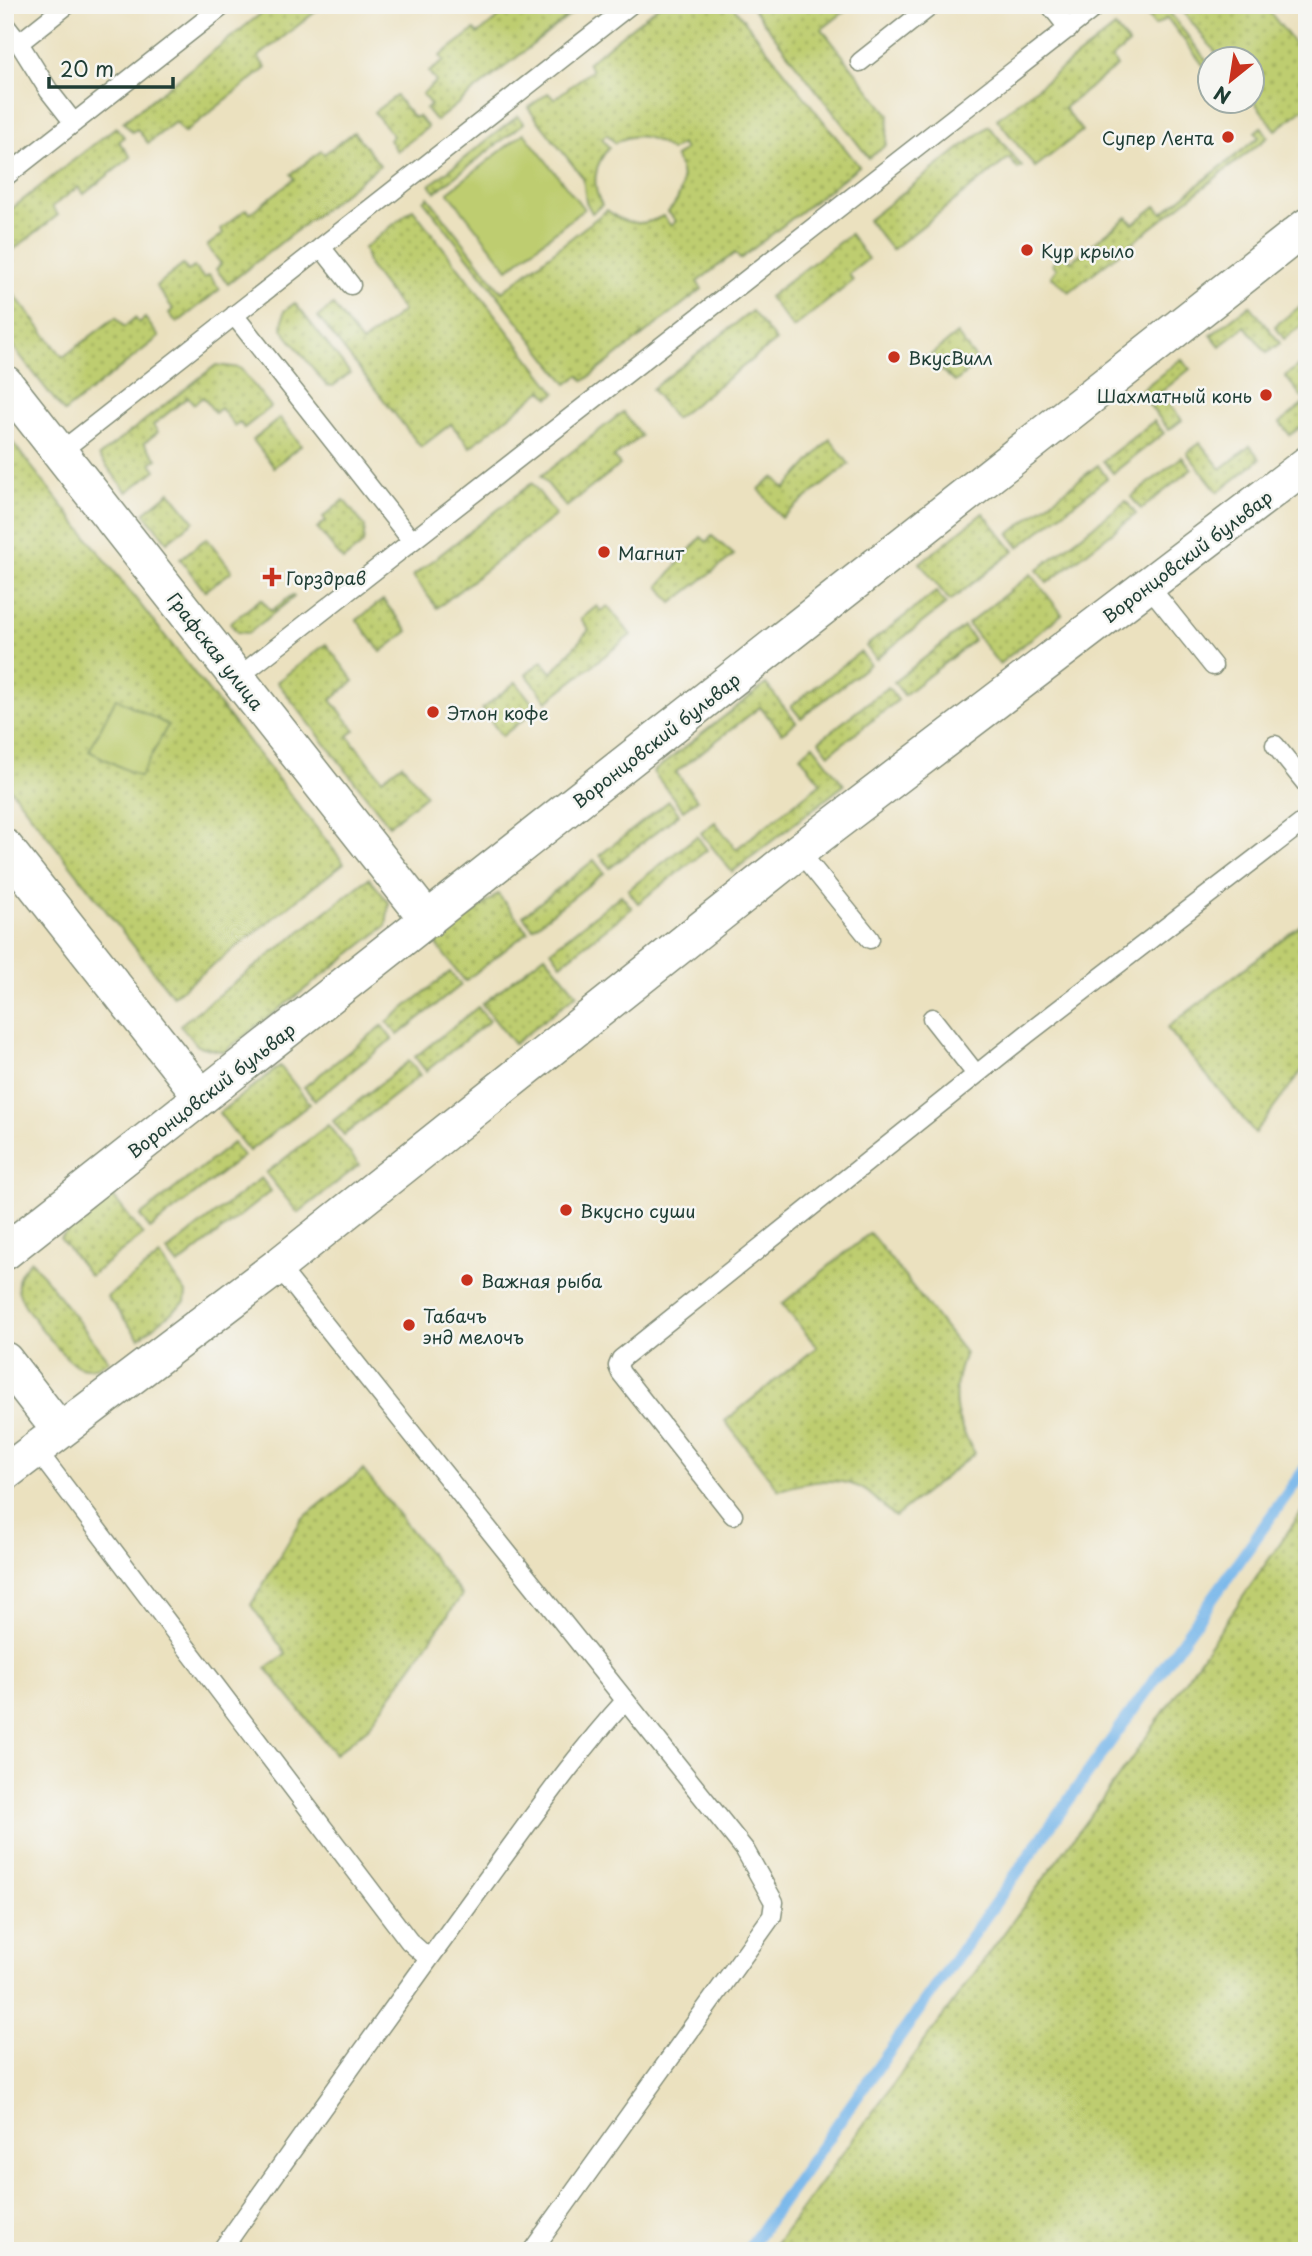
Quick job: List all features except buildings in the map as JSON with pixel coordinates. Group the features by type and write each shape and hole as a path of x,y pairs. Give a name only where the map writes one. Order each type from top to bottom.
{"street":[{"name":"Воронцовский бульвар","path":"5,1252 1307,226"},
{"name":"Графская улица","path":"5,383 428,920"},
{"name":"Воронцовский бульвар","path":"5,1473 278,1266 799,851 1307,464"},
{"path":"5,847 202,1097"},
{"path":"5,1360 48,1440"}],"lane":[{"path":"19,43 67,5"},
{"path":"5,177 224,5"},
{"path":"60,452 631,5"},
{"path":"860,62 932,5"},
{"path":"1050,5 1069,29"},
{"path":"237,678 1098,5"},
{"path":"5,25 74,123"},
{"path":"321,247 351,285"},
{"path":"234,315 412,541"},
{"path":"1149,586 1213,666"},
{"path":"1275,745 1307,785"},
{"path":"733,1516 621,1373 618,1366 621,1359 976,1074 1307,819"},
{"path":"799,851 870,939"},
{"path":"932,1018 976,1074"},
{"path":"278,1266 746,1850 774,1902 772,1916 532,2251"},
{"path":"48,1440 409,1941 428,1958"},
{"path":"221,2251 428,1958 591,1738 625,1701"}],"green space":[{"path":"272,5 324,5 258,57 266,68 184,133 175,122 148,143 137,129 132,132 123,122"},
{"path":"514,5 583,5 436,121 426,109 431,105 422,94 436,82 429,72 444,61 440,56 474,30 478,34"},
{"path":"660,5 732,5 859,166 740,259 735,253 697,282 702,289 584,381 579,375 567,384 424,201 428,197 502,292 607,210 620,219 634,223 648,222 663,216 671,226 676,221 668,212 682,186 681,171 675,157 685,149 681,144 671,151 658,142 637,136 615,143 607,134 602,138 609,148 597,168 595,183 602,205 592,213 586,202 583,178 528,108 548,93 554,99 592,70 587,63"},
{"path":"750,5 853,5 822,29 889,115 886,145 869,158"},
{"path":"1164,5 1196,47 1196,56 1167,18 1155,26 1140,7"},
{"path":"1178,5 1264,5 1307,59 1307,106 1276,130 1265,116 1266,46 1211,46"},
{"path":"1115,27 1129,44 1112,58 1117,66 1064,108 1082,131 1035,167 997,119"},
{"path":"396,96 414,118 418,116 428,127 397,151 389,140 393,136 374,112"},
{"path":"518,116 524,123 435,192 430,185"},
{"path":"989,126 1022,167 1018,169 1009,158 892,250 868,220"},
{"path":"116,127 124,137 119,142 131,157 84,194 78,187 52,207 58,215 8,254 13,261 5,267 5,214"},
{"path":"1261,127 1268,137 1069,292 1051,276 1057,268 1052,264 1063,251 1071,261 1127,217 1133,224 1156,206 1162,213 1259,137 1255,132"},
{"path":"354,132 380,165 228,284 216,269 221,264 207,246 223,234 221,229 246,209 250,213 294,179 291,174 321,151 324,154"},
{"path":"524,133 584,209 508,269 448,192"},
{"path":"413,209 556,393 549,398 542,390 470,447 451,424 421,447 318,317 333,305 362,343 403,311 369,266 364,248"},
{"path":"850,234 868,259 849,274 853,281 793,328 769,297"},
{"path":"183,265 188,271 194,267 204,278 209,275 220,289 177,323 169,313 173,309 156,286"},
{"path":"5,283 63,357 116,317 124,327 135,318 139,323 145,318 159,337 64,412 5,336"},
{"path":"1307,301 1307,321 1284,339 1275,326"},
{"path":"295,303 350,373 333,386 326,385 282,329 284,311"},
{"path":"1250,305 1280,343 1267,353 1245,326 1220,346 1211,335"},
{"path":"752,311 776,341 675,419 652,389"},
{"path":"957,334 979,363 955,382 927,358"},
{"path":"1181,359 1190,369 1160,393 1182,420 1169,430 1139,392"},
{"path":"216,365 240,368 271,407 244,428 239,422 235,426 221,408 215,413 203,397 194,404 188,397 153,425 158,432 144,443 157,459 151,463 156,470 127,492 99,456"},
{"path":"1298,366 1307,377 1307,422 1290,435 1280,423 1306,402 1285,376"},
{"path":"623,412 641,436 614,457 620,465 566,507 541,476"},
{"path":"280,418 301,445 274,467 253,440"},
{"path":"1154,421 1164,433 1113,473 1103,461"},
{"path":"5,433 344,863 173,996 5,782"},
{"path":"830,439 849,464 781,518 759,489 774,477 785,489"},
{"path":"1200,443 1221,469 1250,446 1260,459 1218,492 1187,453"},
{"path":"1182,457 1192,469 1141,509 1131,497"},
{"path":"1098,465 1107,478 1019,547 1009,534"},
{"path":"532,483 556,515 437,608 413,576"},
{"path":"170,492 194,521 167,542 144,513"},
{"path":"344,500 365,527 363,544 343,560 317,528 326,521 323,517"},
{"path":"1126,501 1136,514 1047,583 1037,570"},
{"path":"983,513 1014,551 950,601 920,563"},
{"path":"712,536 734,555 672,603 659,586 701,537 707,542"},
{"path":"207,538 232,571 205,591 180,559"},
{"path":"1031,574 1062,614 999,664 968,624"},
{"path":"936,592 946,604 876,659 866,646"},
{"path":"292,595 294,597 249,633 237,632 230,623 261,599 271,611"},
{"path":"383,600 408,631 381,652 357,620"},
{"path":"597,606 601,611 608,606 631,635 547,701 526,674 542,661 552,673 589,630 581,619"},
{"path":"964,627 974,640 904,695 894,682"},
{"path":"326,644 354,681 331,700 355,730 348,736 382,779 402,764 426,795 389,825 277,682"},
{"path":"860,652 870,664 801,718 791,706"},
{"path":"516,682 537,709 502,736 482,709"},
{"path":"766,684 796,722 782,733 760,707 676,772 697,800 683,810 653,772"},
{"path":"888,687 898,700 829,754 819,741"},
{"path":"116,698 168,725 140,777 89,751"},
{"path":"813,745 844,785 732,872 701,833 715,822 736,849 821,783 800,756"},
{"path":"669,801 679,814 610,868 600,855"},
{"path":"697,836 707,850 638,903 628,890"},
{"path":"594,860 604,873 533,928 523,916"},
{"path":"369,878 389,903 386,926 224,1052 198,1046 180,1025"},
{"path":"498,894 528,932 465,981 435,943"},
{"path":"621,895 632,908 561,964 551,950"},
{"path":"1307,920 1307,1064 1255,1133 1167,1028"},
{"path":"545,955 577,994 514,1044 482,1004"},
{"path":"450,972 461,985 398,1035 387,1022"},
{"path":"478,1007 489,1021 426,1071 415,1057"},
{"path":"382,1026 392,1039 315,1100 304,1087"},
{"path":"409,1061 420,1075 344,1135 333,1121"},
{"path":"280,1066 310,1104 249,1151 219,1113"},
{"path":"328,1125 359,1165 298,1213 266,1173"},
{"path":"233,1143 243,1156 150,1229 140,1216"},
{"path":"261,1178 271,1191 178,1265 167,1251"},
{"path":"113,1196 143,1235 90,1276 60,1238"},
{"path":"870,1233 965,1353 957,1380 956,1404 962,1428 975,1453 895,1517 866,1491 846,1483 812,1482 779,1490 725,1421 817,1347 782,1304"},
{"path":"160,1256 186,1293 185,1302 139,1338 107,1297"},
{"path":"31,1260 109,1361 90,1368 78,1366 63,1354 43,1331 26,1307 18,1289 19,1276"},
{"path":"363,1470 462,1595 368,1728 335,1754 266,1668 286,1654 251,1605 302,1519"},
{"path":"1307,1504 1307,2251 771,2251 1127,1765"}],"waterway":[{"path":"747,2251 1307,1466"}],"place":[{"name":"Супер Лента","path":"1228,137"},
{"name":"Кур крыло","path":"1027,250"},
{"name":"ВкусВилл","path":"894,357"},
{"name":"Шахматный конь","path":"1266,395"},
{"name":"Магнит","path":"604,552"},
{"name":"Горздрав","path":"272,577"},
{"name":"Этлон кофе","path":"433,712"},
{"name":"Вкусно суши","path":"566,1210"},
{"name":"Важная рыба","path":"467,1280"},
{"name":"Табачъ энд мелочъ","path":"409,1325"}]}
